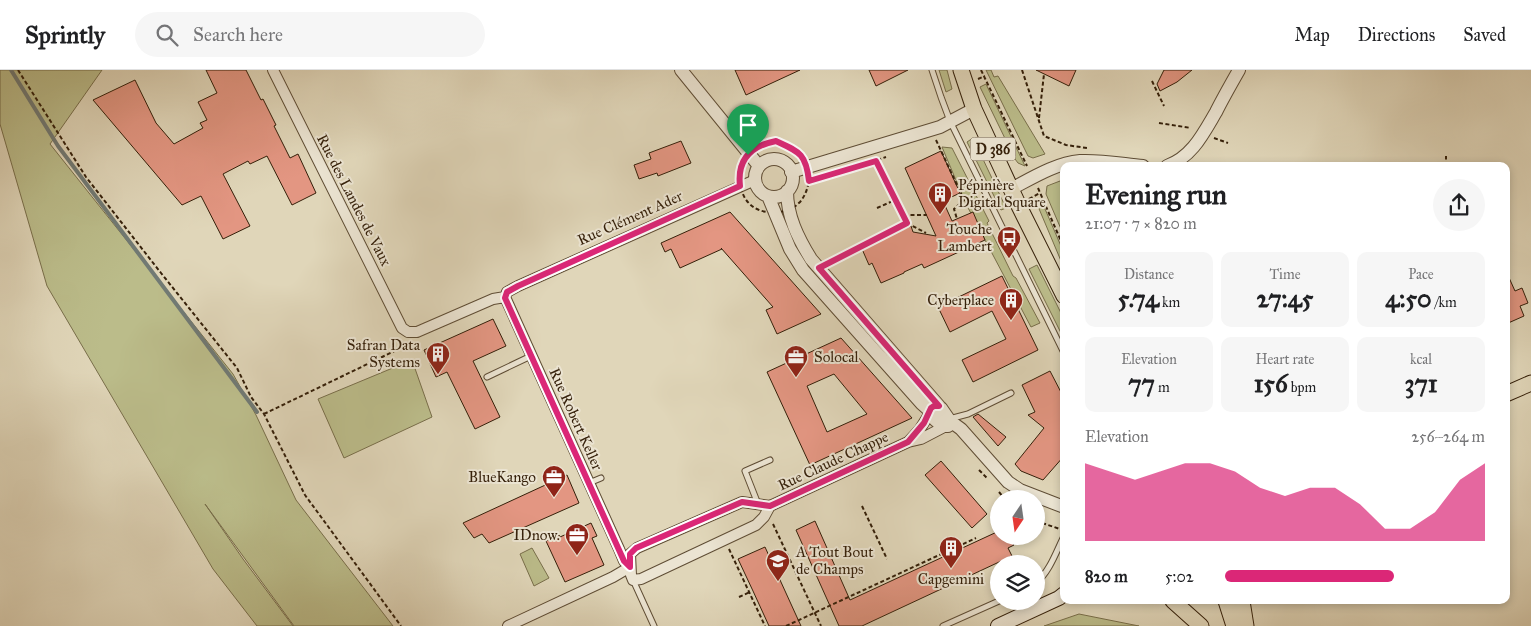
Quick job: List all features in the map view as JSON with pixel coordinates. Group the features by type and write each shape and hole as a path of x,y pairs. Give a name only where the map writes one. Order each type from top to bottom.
{"main road":[{"name":"D 386","path":"961,70 974,110 1060,288"},
{"path":"1510,392 1531,383"},
{"path":"998,626 1060,598"},
{"path":"1176,604 1201,626"},
{"path":"1227,604 1234,626"},
{"path":"1242,604 1246,626"}],"street":[{"name":"Rue des Landes de Vaux","path":"273,70 402,328 408,332 417,332"},
{"path":"681,70 759,166"},
{"path":"1177,162 1188,154 1199,141 1239,70"},
{"path":"791,172 914,135 940,126 974,110"},
{"path":"787,191 780,196 768,196 759,190 755,180 759,166 768,160 776,160 787,165 791,172 792,180 787,191 788,210 800,241 811,259 933,410"},
{"path":"1075,162 1108,162"},
{"path":"1011,189 1060,166"},
{"name":"Rue Clément Ader","path":"505,298 507,292 518,286 755,180"},
{"path":"768,196 790,249 802,270 922,404 961,429 1004,479 1013,486 1060,505"},
{"path":"417,332 493,298 505,298"},
{"name":"Rue Robert Keller","path":"505,298 624,561 630,567"},
{"name":"Rue Claude Chappe","path":"908,442 933,410"},
{"name":"Rue Claude Chappe","path":"633,580 641,579 756,525 769,509 908,442 920,439 948,422"},
{"name":"Rue Claude Chappe","path":"630,567 630,554 636,548 742,502 758,504 769,509"},
{"path":"508,626 613,577 630,567 633,580"}],"lane":[{"path":"932,70 950,121 1060,345"},
{"path":"487,377 531,356"},
{"path":"948,422 1011,393"},
{"path":"758,504 745,471 770,460"},
{"path":"589,483 601,478"},
{"path":"1045,573 1060,544"},
{"path":"633,580 654,626"},
{"path":"943,626 990,605"}],"path":[{"path":"18,70 86,177 237,368 264,414 305,495 401,626"},
{"path":"981,70 1060,239"},
{"path":"1022,70 1044,136 1066,145 1092,148"},
{"path":"1039,119 1044,74"},
{"path":"1152,82 1164,106"},
{"path":"1159,122 1193,129 1203,134"},
{"path":"935,139 964,200 954,209 957,219"},
{"path":"776,141 796,151 803,157 807,167 809,181 804,197 797,205 788,210 763,212 748,203 743,196 739,176 743,159 765,143 776,141"},
{"path":"809,181 889,156"},
{"path":"1446,156 1446,162"},
{"path":"876,161 907,223 926,233"},
{"path":"877,208 895,200"},
{"path":"903,215 927,215"},
{"path":"819,268 907,223"},
{"path":"264,414 409,344 417,332"},
{"path":"862,506 887,559"},
{"path":"769,509 821,626"},
{"path":"1045,524 1060,529"},
{"path":"786,626 976,538"},
{"path":"726,540 765,626"},
{"path":"739,597 750,592"}],"green space":[{"path":"0,70 102,70 50,144 233,374 256,415 296,500 393,626 294,626 205,504 293,626 257,626 213,569 47,286 0,124"},
{"path":"939,70 947,70 952,89 946,92"},
{"path":"986,70 991,70 994,77 998,76 1045,154 1033,158 1028,156"},
{"path":"986,84 1025,166 1018,163 1015,159 980,87"},
{"path":"973,138 1006,208 1001,210 967,142"},
{"path":"942,147 952,148 989,221 987,223 1013,276 1016,278 1040,323 1031,327 966,204"},
{"path":"1060,181 1060,227 1046,194 1047,186"},
{"path":"1042,202 1060,244 1060,259 1037,204"},
{"path":"1037,265 1060,311 1060,331 1029,269"},
{"path":"412,360 432,417 344,458 318,399"},
{"path":"532,548 549,578 534,586 520,554"},
{"path":"1079,614 1139,626 1044,626"}],"building":[{"path":"206,70 246,70 276,125 274,126 290,158 298,154 316,193 292,205 267,156 250,164 248,161 223,174 250,226 223,239 201,196 182,205 93,100 135,80 156,123 174,144 203,128 200,123 207,120 198,102 217,93"},
{"path":"735,70 800,70 746,95"},
{"path":"869,70 908,70 876,86"},
{"path":"1036,70 1076,70 1069,86"},
{"path":"1164,70 1192,70 1177,82 1160,91 1157,84"},
{"path":"681,141 691,163 658,176 657,173 639,179 634,165 651,159 649,153"},
{"name":"Pépinière Digital Square","path":"941,151 960,193 943,201 952,221 973,212 985,240 924,268 922,264 881,283 872,263 869,265 862,249 911,226 913,232 936,236 905,168"},
{"path":"730,212 821,314 777,334 766,310 773,307 722,249 680,268 671,249 665,252 661,243"},
{"name":"Cyberplace","path":"1002,276 1038,350 973,382 962,360 1006,339 992,311 950,332 938,307"},
{"path":"1510,280 1515,291 1522,288 1528,303 1520,306 1524,316 1510,322"},
{"name":"Safran Data Systems","path":"493,319 506,346 473,361 500,417 475,429 447,372 436,377 424,350"},
{"path":"841,338 912,418 810,465 767,372","holes":["834,374 867,414 827,432 807,386"]},
{"path":"1050,371 1060,390 1060,461 1043,480 1021,471 1015,464 1044,428 1028,415 1035,412 1022,385"},
{"path":"978,414 1006,437 998,446 973,417"},
{"path":"941,461 987,514 972,528 925,475"},
{"path":"567,475 579,503 489,543 482,534 474,538 463,523"},
{"name":"Capgemini","path":"815,521 850,600 990,535 990,545 1014,545 1008,548 1012,555 990,555 990,566 862,626 839,626 796,530"},
{"path":"591,523 597,536 592,538 604,565 565,582 546,541"},
{"path":"765,547 801,626 769,626 738,559"}],"waterway":[{"path":"11,70 58,146 257,412"}],"place":[{"name":"Pépinière Digital Square","path":"940,215"},
{"name":"Touche Lambert","path":"1009,259"},
{"name":"Cyberplace","path":"1011,321"},
{"name":"Safran Data Systems","path":"438,375"},
{"name":"Solocal","path":"796,378"},
{"name":"BlueKango","path":"554,498"},
{"name":"IDnow.","path":"577,556"},
{"name":"Capgemini","path":"951,569"},
{"name":"A Tout Bout de Champs","path":"778,582"}],"route":[{"path":"776,141 796,151 803,157 809,181 876,161 907,223 819,268 939,406 932,406 920,429 908,442 770,506 742,502 636,548 630,554 630,567 624,561 505,298 507,292 518,286 740,186 740,167 743,159 748,155 765,143 776,141"}]}
